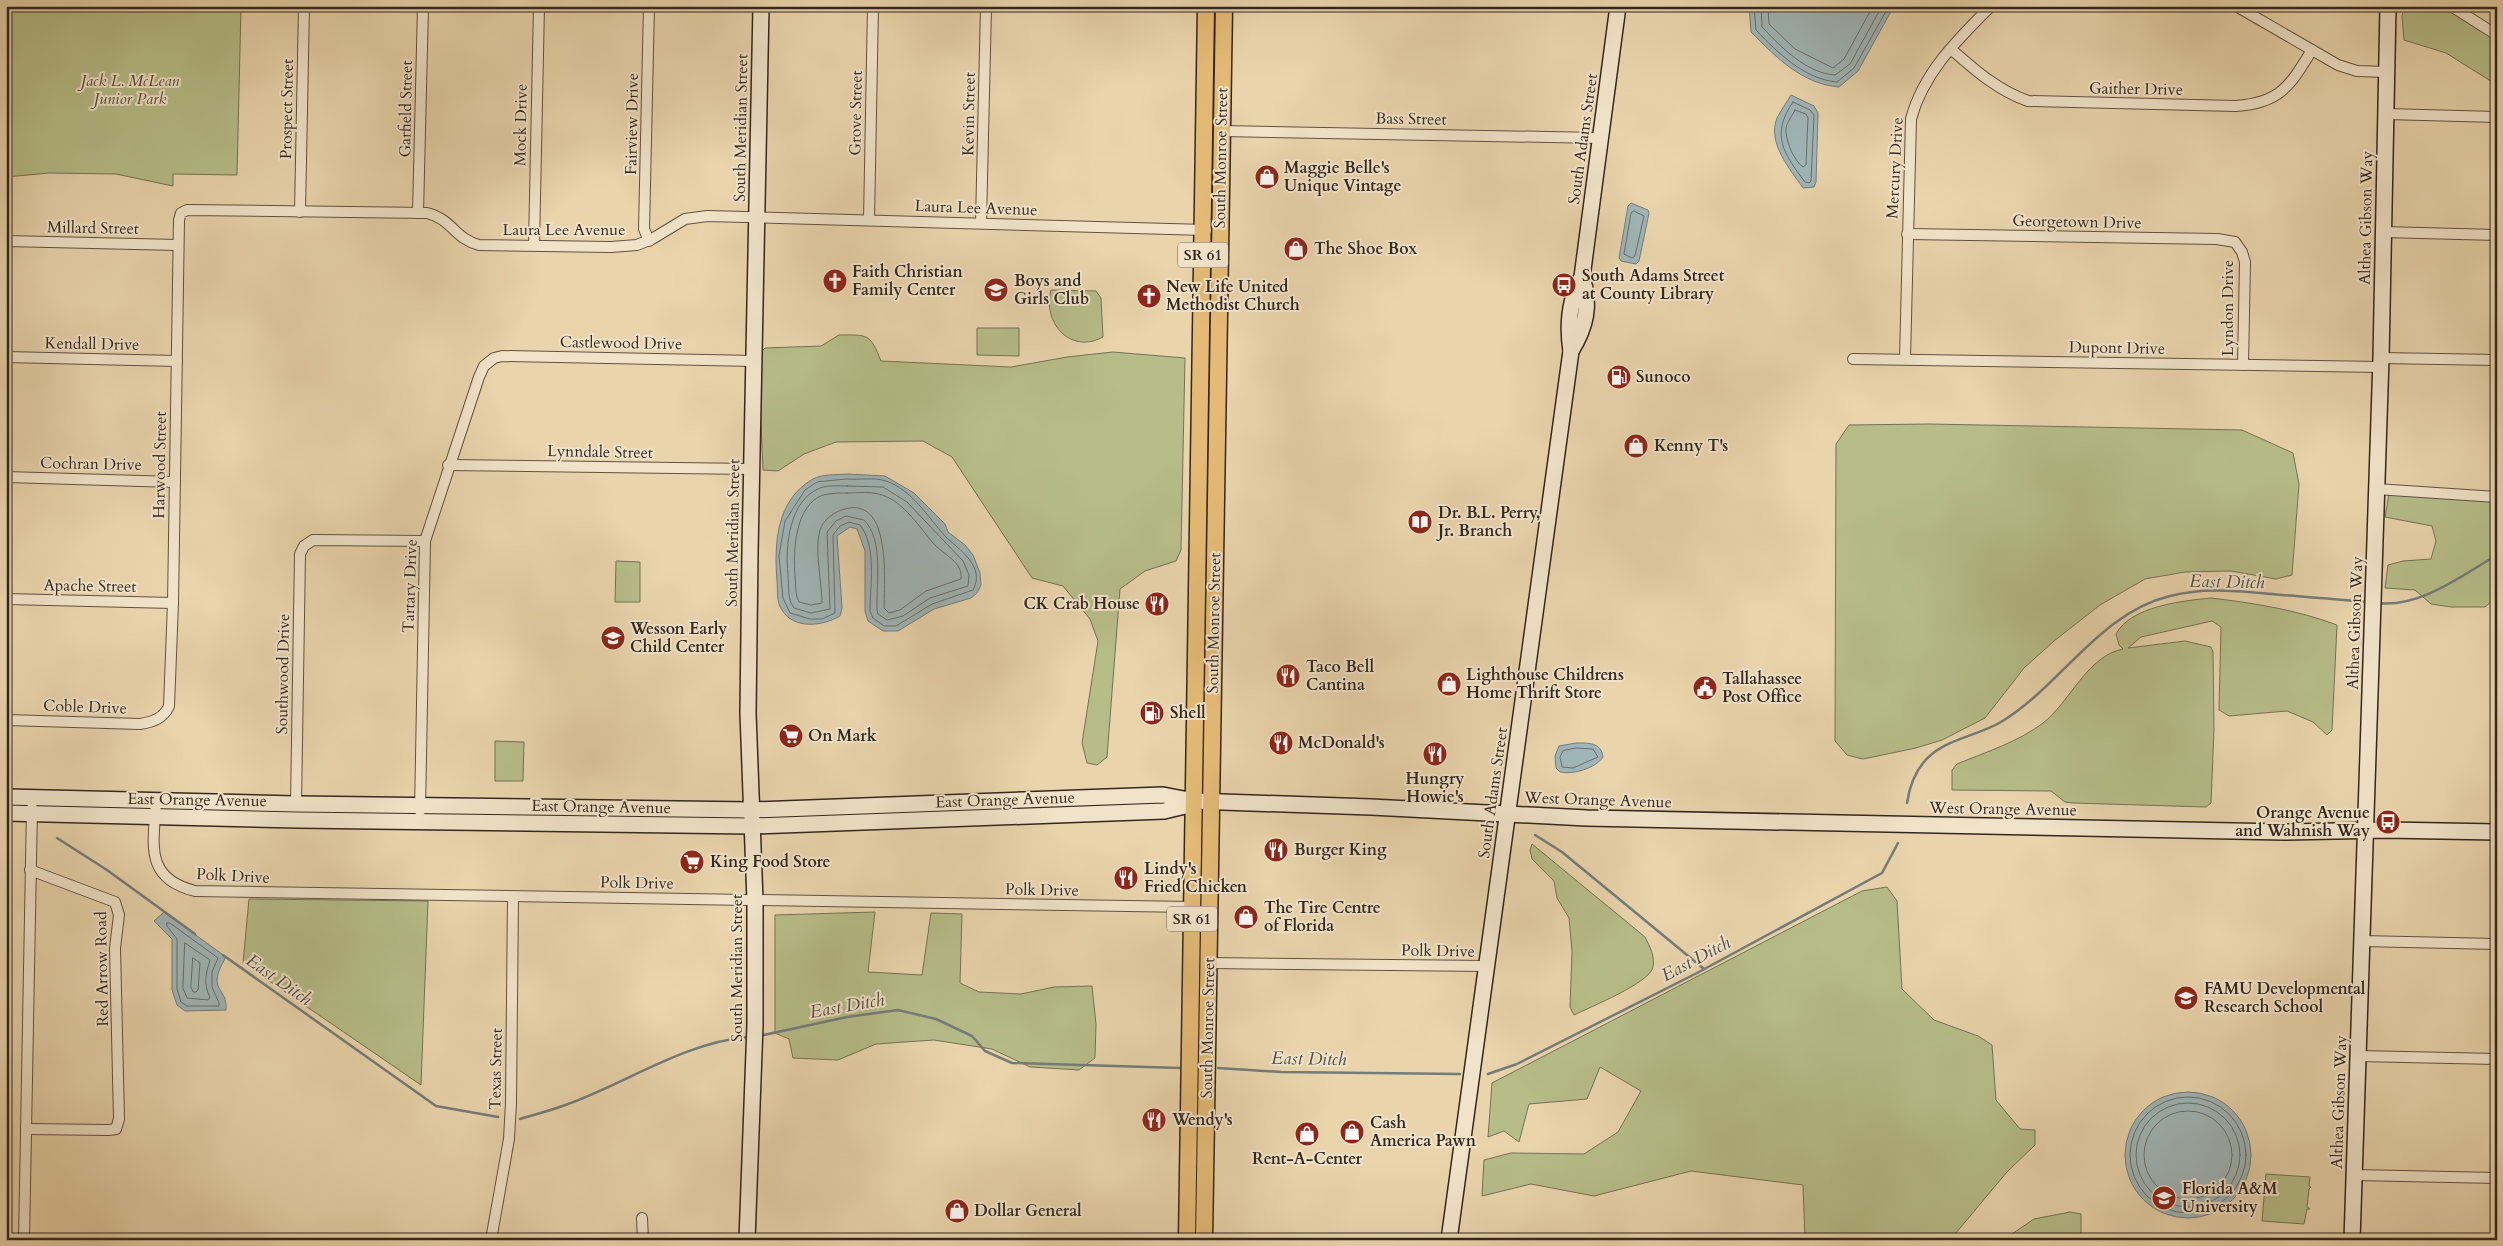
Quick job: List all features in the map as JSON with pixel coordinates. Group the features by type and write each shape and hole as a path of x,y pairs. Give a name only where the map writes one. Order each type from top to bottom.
{"main road":[{"name":"South Monroe Street","path":"1187,1240 1206,6"},
{"name":"South Monroe Street","path":"1204,1240 1224,6"},
{"path":"1206,53 1223,53"},
{"path":"1191,966 1203,971 1209,980"},
{"path":"1188,1160 1205,1161"}],"street":[{"name":"Prospect Street","path":"300,212 304,6"},
{"name":"Garfield Street","path":"418,213 423,6"},
{"name":"Mock Drive","path":"534,245 539,6"},
{"name":"Fairview Drive","path":"648,241 644,229 650,6"},
{"name":"South Meridian Street","path":"747,1240 755,1025 755,901 748,713 761,6"},
{"name":"Grove Street","path":"870,220 874,6"},
{"name":"Kevin Street","path":"981,223 986,6"},
{"name":"South Adams Street","path":"1450,1240 1571,351 1568,331 1573,293 1582,277 1618,6"},
{"name":"Mercury Drive","path":"1905,359 1911,119 1922,89 1951,50 1992,6"},
{"path":"2236,6 2312,50 2348,68 2386,72"},
{"name":"Althea Gibson Way","path":"2352,1240 2373,611 2384,232 2388,6"},
{"path":"2451,6 2497,35"},
{"name":"Gaither Drive","path":"1951,50 1992,83 2010,94 2028,101 2236,106 2253,105 2279,94 2294,80 2312,50"},
{"path":"2386,114 2497,117"},
{"name":"Bass Street","path":"1221,131 1600,138"},
{"name":"Laura Lee Avenue","path":"181,213 187,210 418,213 443,218 459,236 470,243 479,245 622,247 648,241 694,216 756,216 1220,231"},
{"name":"Harwood Street","path":"162,716 169,706 171,693 178,245 181,213"},
{"path":"2384,232 2497,235"},
{"name":"Georgetown Drive","path":"1907,234 2217,239 2235,242 2242,252"},
{"name":"Millard Street","path":"6,241 178,245"},
{"name":"Lyndon Drive","path":"2242,252 2245,262 2243,365"},
{"name":"Castlewood Drive","path":"488,363 494,358 502,356 755,361"},
{"name":"Kendall Drive","path":"6,357 177,361"},
{"name":"Dupont Drive","path":"1853,359 2243,365 2497,360"},
{"name":"Tartary Drive","path":"420,822 425,541 448,465 476,384 484,366 488,363"},
{"name":"Lynndale Street","path":"448,465 751,469"},
{"name":"Cochran Drive","path":"6,477 175,482"},
{"path":"2376,489 2497,497"},
{"name":"Southwood Drive","path":"296,804 300,554 304,546 313,540 328,538 425,541"},
{"name":"Apache Street","path":"6,599 173,603"},
{"name":"Coble Drive","path":"6,720 140,724 162,716"},
{"name":"East Orange Avenue","path":"6,797 296,804 752,810 1163,795 1194,801 1371,807 1508,815"},
{"path":"24,1240 32,798"},
{"name":"Polk Drive","path":"156,800 154,848 158,867 170,882 195,891 1192,907"},
{"name":"East Orange Avenue","path":"6,812 420,822 752,826 1164,811 1185,806 1194,801"},
{"name":"West Orange Avenue","path":"1508,815 2284,832 2497,832"},
{"name":"Red Arrow Road","path":"26,1129 109,1130 118,1126 119,1119 115,948 119,915 115,902 30,870"},
{"name":"Texas Street","path":"491,1240 509,1139 514,897"},
{"path":"2361,941 2497,944"},
{"name":"Polk Drive","path":"1209,963 1487,966"},
{"path":"2358,1056 2497,1059"},
{"path":"2355,1175 2497,1178"},
{"path":"642,1218 643,1240"}],"green space":[{"name":"Jack L. McLean Junior Park","path":"6,6 241,6 237,175 173,174 173,186 116,174 49,173 6,177"},
{"path":"2404,6 2446,6 2497,39 2497,85 2446,53 2404,40 2402,16"},
{"path":"1051,290 1096,291 1101,298 1103,337 1080,342 1061,332 1055,324 1051,313 1049,302"},
{"path":"977,328 1019,328 1019,356 977,355"},
{"path":"839,335 856,335 871,340 881,361 1011,367 1067,357 1113,352 1185,358 1181,550 1176,561 1145,571 1120,589 1107,757 1097,765 1087,763 1082,743 1098,641 1090,619 1063,586 1032,578 952,457 923,441 836,442 804,454 778,471 763,470 758,355 765,348 821,346"},
{"path":"1929,424 2242,430 2293,453 2299,484 2292,575 2276,579 2231,571 2185,572 2145,579 2100,605 2054,641 2024,668 1985,718 1942,740 1916,748 1863,759 1847,755 1835,741 1836,444 1849,425"},
{"path":"2389,494 2497,502 2497,597 2485,607 2451,607 2431,604 2415,590 2385,588 2388,565 2403,561 2431,559 2436,541 2432,526 2385,517"},
{"path":"616,561 640,562 640,602 615,602"},
{"path":"2211,598 2275,608 2337,625 2332,730 2327,735 2313,722 2287,711 2229,716 2219,710 2221,627 2212,621 2141,637 2128,648 2185,641 2211,647 2213,652 2214,729 2211,803 2206,807 2073,803 2065,802 2051,791 1952,790 1952,770 1957,764 2002,746 2033,730 2053,714 2089,670 2099,661 2110,653 2123,649 2119,645 2116,634 2133,617 2145,611 2172,603"},
{"path":"495,741 524,742 523,781 495,781"},
{"path":"1532,844 1645,937 1653,955 1653,967 1642,980 1574,1015 1570,1007 1572,951 1569,918 1557,898 1554,881 1532,859 1530,850"},
{"path":"1887,887 1897,901 1902,989 1934,1020 1978,1036 1992,1045 1996,1100 2020,1129 2035,1130 2035,1145 2007,1172 1950,1240 1805,1240 1803,1185 1691,1171 1594,1196 1531,1184 1482,1196 1484,1160 1511,1153 1584,1154 1618,1132 1641,1091 1600,1067 1587,1099 1529,1104 1519,1142 1504,1131 1488,1137 1492,1083 1862,891"},
{"path":"249,899 428,901 421,1085 243,963"},
{"path":"875,912 868,972 922,975 931,913 962,914 960,983 979,992 1021,994 1054,987 1092,986 1096,1024 1095,1058 1079,1070 1030,1067 992,1049 934,1040 876,1044 838,1060 793,1058 789,1039 775,1033 775,915"},
{"path":"2266,1174 2310,1177 2309,1186 2311,1187 2309,1189 2307,1207 2310,1209 2307,1209 2304,1224 2262,1221"},
{"path":"2070,1212 2081,1214 2081,1240 2003,1240 2034,1219"}],"water":[{"path":"1749,6 1894,6 1858,71 1839,87 1813,81 1801,75 1770,51 1751,32"},
{"path":"1791,95 1814,106 1818,113 1816,182 1814,187 1803,188 1786,164 1777,146 1775,127 1777,118"},
{"path":"1631,203 1648,210 1649,213 1639,261 1636,264 1621,261 1619,258 1628,206"},
{"path":"825,475 885,476 914,493 945,524 948,532 965,545 973,555 980,573 981,585 977,593 971,598 934,609 898,631 883,631 868,621 865,611 865,551 857,529 850,527 837,536 842,608 840,616 825,622 809,624 794,621 787,616 779,603 776,567 777,538 785,511 791,499 813,479"},
{"path":"1589,743 1597,746 1600,748 1603,757 1600,761 1584,770 1560,772 1556,768 1555,756 1559,746"},
{"path":"164,912 226,957 220,968 217,983 226,1002 226,1010 185,1011 177,1005 172,990 172,939 154,921"},
{"path":"2188,1092 2212,1097 2233,1110 2246,1131 2251,1155 2246,1179 2233,1200 2212,1213 2188,1218 2164,1213 2143,1200 2130,1179 2125,1155 2130,1131 2143,1110 2164,1097"}],"waterway":[{"name":"East Ditch","path":"2377,603 2409,601 2424,596 2455,581 2497,555"},
{"name":"East Ditch","path":"1907,803 1915,776 1922,764 1932,754 1948,744 2001,722 2023,707 2101,634 2122,618 2145,605 2183,593 2221,590 2367,602"},
{"path":"1535,835 1562,852 1704,969"},
{"name":"East Ditch","path":"57,838 107,870 195,934"},
{"name":"East Ditch","path":"1488,1074 1517,1064 1697,973 1882,873 1898,843"},
{"name":"East Ditch","path":"223,955 436,1106 498,1117"},
{"name":"East Ditch","path":"759,1036 847,1017 898,1010 936,1019 972,1036 985,1051 1012,1063 1180,1068"},
{"name":"East Ditch","path":"520,1119 568,1104 679,1055 725,1040 748,1037"},
{"name":"East Ditch","path":"1218,1068 1281,1072 1460,1074"}],"place":[{"name":"Maggie Belle's Unique Vintage","path":"1267,177"},
{"name":"The Shoe Box","path":"1296,249"},
{"name":"Faith Christian Family Center","path":"835,281"},
{"name":"South Adams Street at County Library","path":"1564,285"},
{"name":"Boys and Girls Club","path":"996,290"},
{"name":"New Life United Methodist Church","path":"1149,296"},
{"name":"Sunoco","path":"1619,377"},
{"name":"Kenny T's","path":"1636,446"},
{"name":"Dr. B.L. Perry, Jr. Branch","path":"1420,522"},
{"name":"CK Crab House","path":"1157,604"},
{"name":"Wesson Early Child Center","path":"613,638"},
{"name":"Taco Bell Cantina","path":"1288,676"},
{"name":"Lighthouse Childrens Home Thrift Store","path":"1449,684"},
{"name":"Tallahassee Post Office","path":"1705,688"},
{"name":"Shell","path":"1152,713"},
{"name":"On Mark","path":"791,736"},
{"name":"McDonald's","path":"1281,743"},
{"name":"Hungry Howie's","path":"1435,754"},
{"name":"Orange Avenue and Wahnish Way","path":"2388,822"},
{"name":"Burger King","path":"1276,850"},
{"name":"King Food Store","path":"692,862"},
{"name":"Lindy's Fried Chicken","path":"1126,878"},
{"name":"The Tire Centre of Florida","path":"1246,917"},
{"name":"FAMU Developmental Research School","path":"2186,998"},
{"name":"Wendy's","path":"1154,1120"},
{"name":"Cash America Pawn","path":"1352,1132"},
{"name":"Rent-A-Center","path":"1307,1134"},
{"name":"Florida A&M University","path":"2164,1198"},
{"name":"Dollar General","path":"957,1211"}]}
